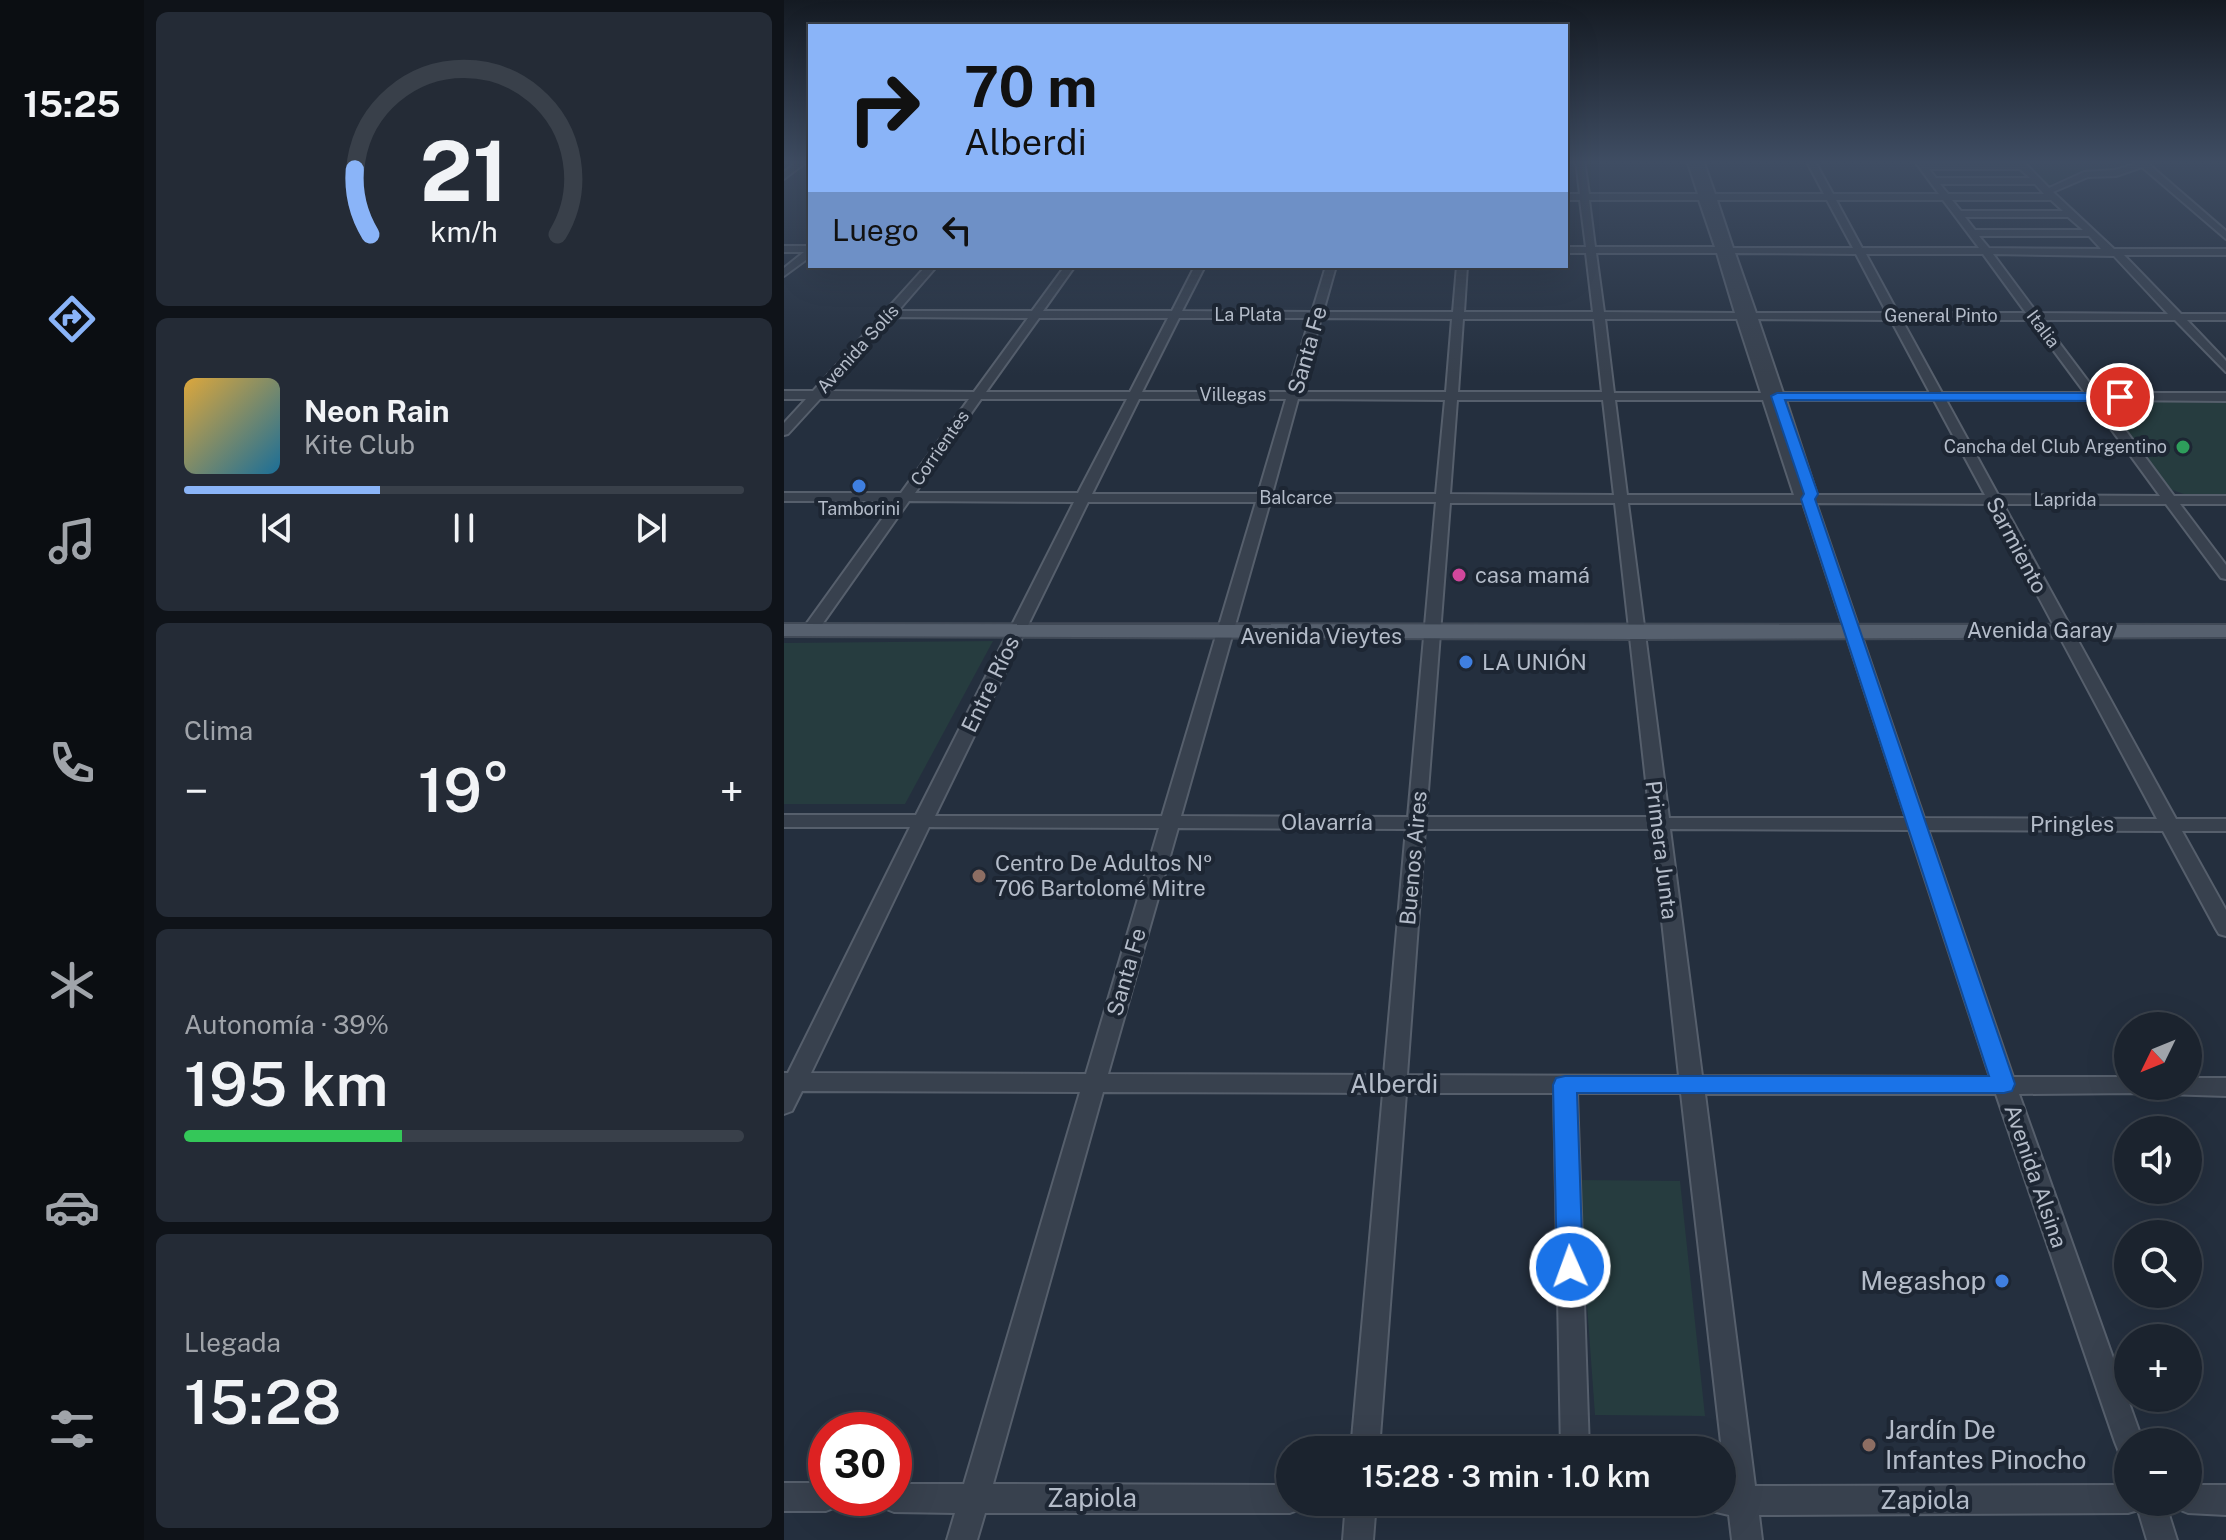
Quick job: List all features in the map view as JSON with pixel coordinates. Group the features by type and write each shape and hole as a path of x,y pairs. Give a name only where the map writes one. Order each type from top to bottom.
{"main road":[{"name":"Avenida Vieytes","path":"784,633 810,630 1015,633"},
{"name":"Avenida Garay","path":"1856,636 2066,636 2226,631"},
{"name":"Avenida Vieytes","path":"784,633 1856,636"},
{"name":"Avenida Garay","path":"2066,636 2226,642"}],"street":[{"name":"Primera Junta","path":"1585,232 1591,251 1691,1085 1726,1436"},
{"name":"Avenida Alsina","path":"1719,232 1773,396 1811,494 1808,499 2004,1084 2124,1428"},
{"name":"Sarmiento","path":"1849,232 2226,929"},
{"path":"1972,233 2092,233 2109,251 2118,254 2226,368"},
{"name":"Italia","path":"1972,233 2226,575"},
{"path":"784,249 808,250"},
{"path":"1568,250 2226,252"},
{"path":"784,273 808,252"},
{"name":"Avenida Solís","path":"784,431 930,268"},
{"name":"Corrientes","path":"810,630 1069,268"},
{"name":"Entre Ríos","path":"784,1105 790,1082 1199,268"},
{"name":"Santa Fe","path":"962,1540 1330,268"},
{"name":"Buenos Aires","path":"1366,1436 1462,268"},
{"name":"La Plata","path":"889,314 1747,316"},
{"name":"General Pinto","path":"1747,316 2226,317"},
{"name":"Villegas","path":"784,395 2226,397"},
{"name":"Balcarce","path":"784,497 1808,499"},
{"name":"Laprida","path":"1808,499 2226,500"},
{"name":"Olavarría","path":"784,821 1918,824"},
{"name":"Pringles","path":"1918,824 2226,825"},
{"name":"Alberdi","path":"790,1082 2114,1086"},
{"path":"1565,1085 1575,1436"},
{"path":"2202,1087 2226,1087"},
{"path":"784,1497 808,1497"},
{"name":"Zapiola","path":"912,1498 1276,1499"},
{"name":"Zapiola","path":"1736,1501 2114,1499"},
{"path":"2202,1499 2226,1500"},
{"name":"Primera Junta","path":"1736,1511 1747,1540"},
{"path":"1358,1540 1360,1516"},
{"path":"2154,1516 2162,1540"}],"green space":[{"name":"Cancha del Club Argentino","path":"2118,400 2226,400 2226,496 2189,496 2170,489 2108,405"},
{"path":"993,641 905,804 784,804 784,643"},
{"path":"1578,1180 1680,1181 1705,1416 1595,1415"}],"place":[{"name":"Cancha del Club Argentino","path":"2183,447"},
{"name":"Tamborini","path":"859,486"},
{"name":"casa mamá","path":"1459,575"},
{"name":"LA UNIÓN","path":"1466,662"},
{"name":"Centro De Adultos Nº 706 Bartolomé Mitre","path":"979,876"},
{"name":"Megashop","path":"2002,1281"},
{"name":"Jardín De Infantes Pinocho","path":"1869,1445"}],"route":[{"path":"1570,1267 1565,1085 2004,1084 1808,499 1811,494 1777,396 2120,397"}]}
